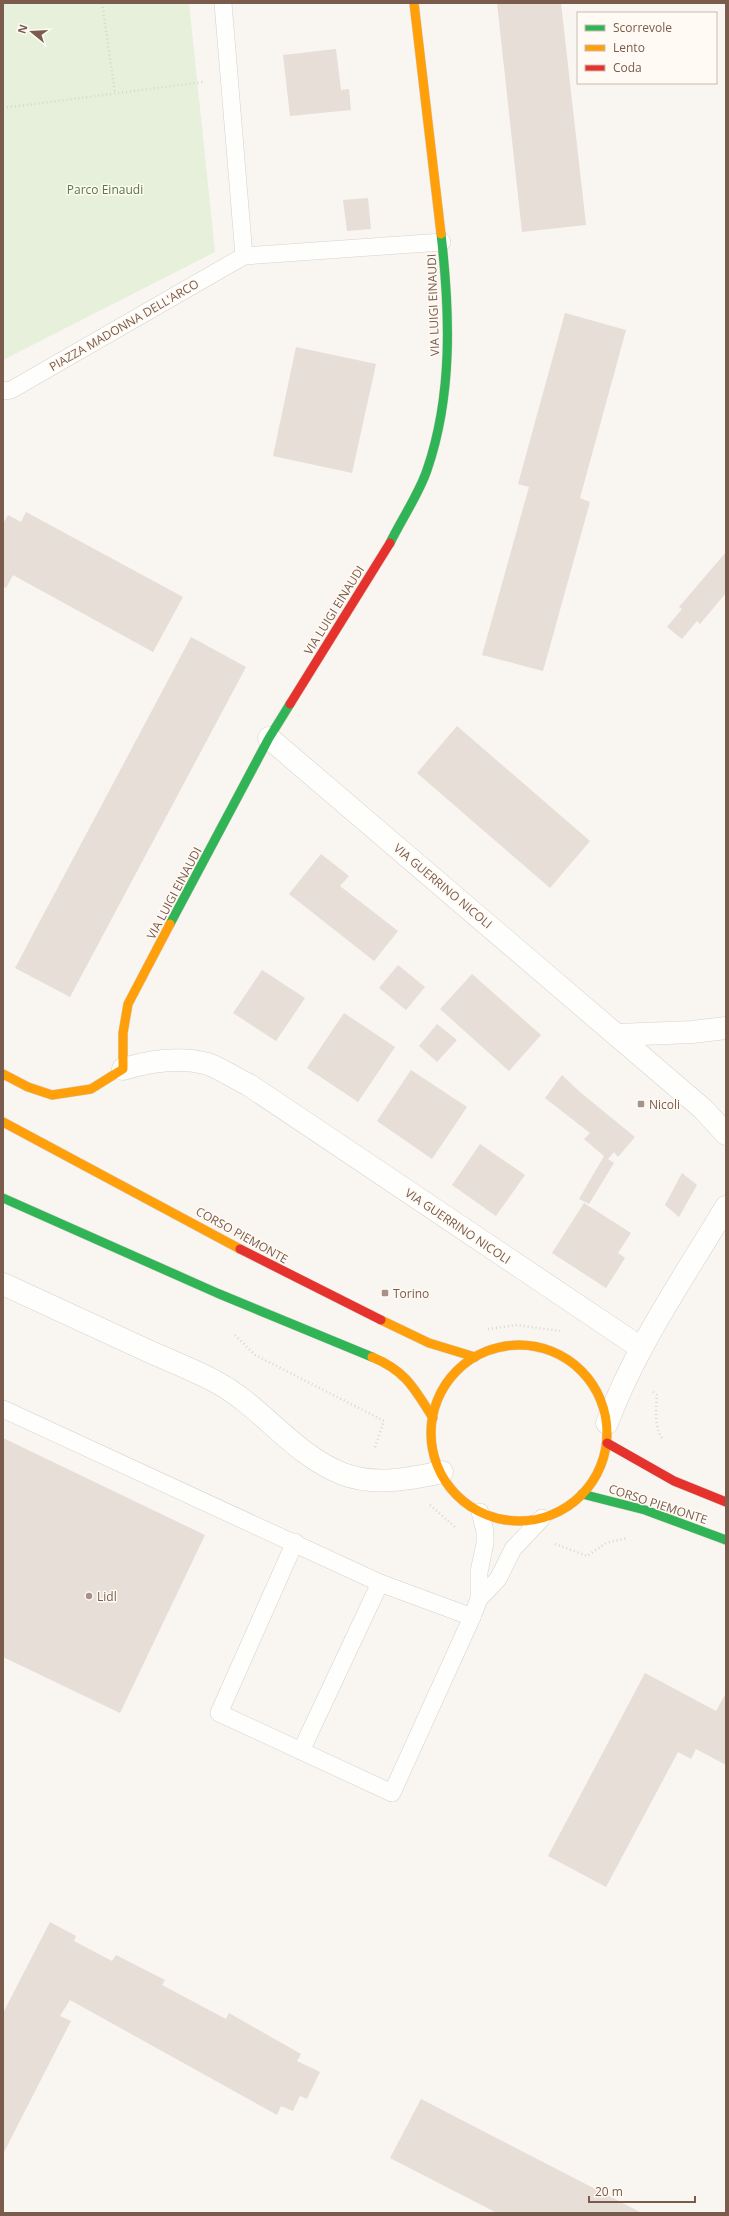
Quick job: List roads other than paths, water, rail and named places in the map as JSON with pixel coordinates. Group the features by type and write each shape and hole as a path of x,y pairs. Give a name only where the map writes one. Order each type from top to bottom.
{"main road":[{"name":"VIA LUIGI EINAUDI","path":"123,1069 123,1034 128,1004 269,738 389,544 427,471 441,419 447,363 445,267 414,3"},
{"path":"3,1074 28,1088 52,1095 90,1089 123,1069"},
{"name":"CORSO PIEMONTE","path":"3,1122 238,1246 297,1279 428,1343 475,1357"},
{"path":"3,1198 217,1293 391,1366 408,1380 433,1418"},
{"path":"527,1346 544,1349 561,1356 577,1367 590,1382 598,1395 607,1433 602,1464 582,1494 564,1509 542,1518 525,1521 508,1521 480,1512 468,1505 449,1486 436,1462 432,1440 433,1418 444,1388 458,1370 475,1357 499,1348 527,1346"},
{"name":"CORSO PIEMONTE","path":"607,1433 674,1481 726,1502"},
{"name":"CORSO PIEMONTE","path":"582,1494 631,1506 726,1540"}],"street":[{"name":"VIA GUERRINO NICOLI","path":"269,738 703,1109 726,1133"},
{"path":"617,1035 692,1032 726,1028"},
{"name":"VIA GUERRINO NICOLI","path":"123,1069 147,1062 178,1060 208,1064 249,1085 641,1348"},
{"path":"607,1433 616,1399 641,1348 726,1207"},
{"path":"3,1284 218,1383 252,1406 290,1440 324,1464 343,1474 363,1478 392,1480 442,1472"}],"lane":[{"path":"223,3 244,256"},
{"name":"PIAZZA MADONNA DELL'ARCO","path":"3,391 11,390 244,256 442,242"},
{"path":"3,1409 295,1542 380,1583 472,1617"},
{"path":"295,1542 219,1713 392,1793 472,1617 478,1599 479,1572 485,1543 485,1531 480,1512"},
{"path":"478,1599 498,1579 513,1549 542,1518"},
{"path":"301,1751 380,1583"}],"place":[{"name":"Nicoli","path":"641,1104"},
{"name":"Torino","path":"385,1293"},
{"name":"Lidl","path":"89,1596"}],"park label":[{"name":"Parco Einaudi","path":"105,189"}]}
